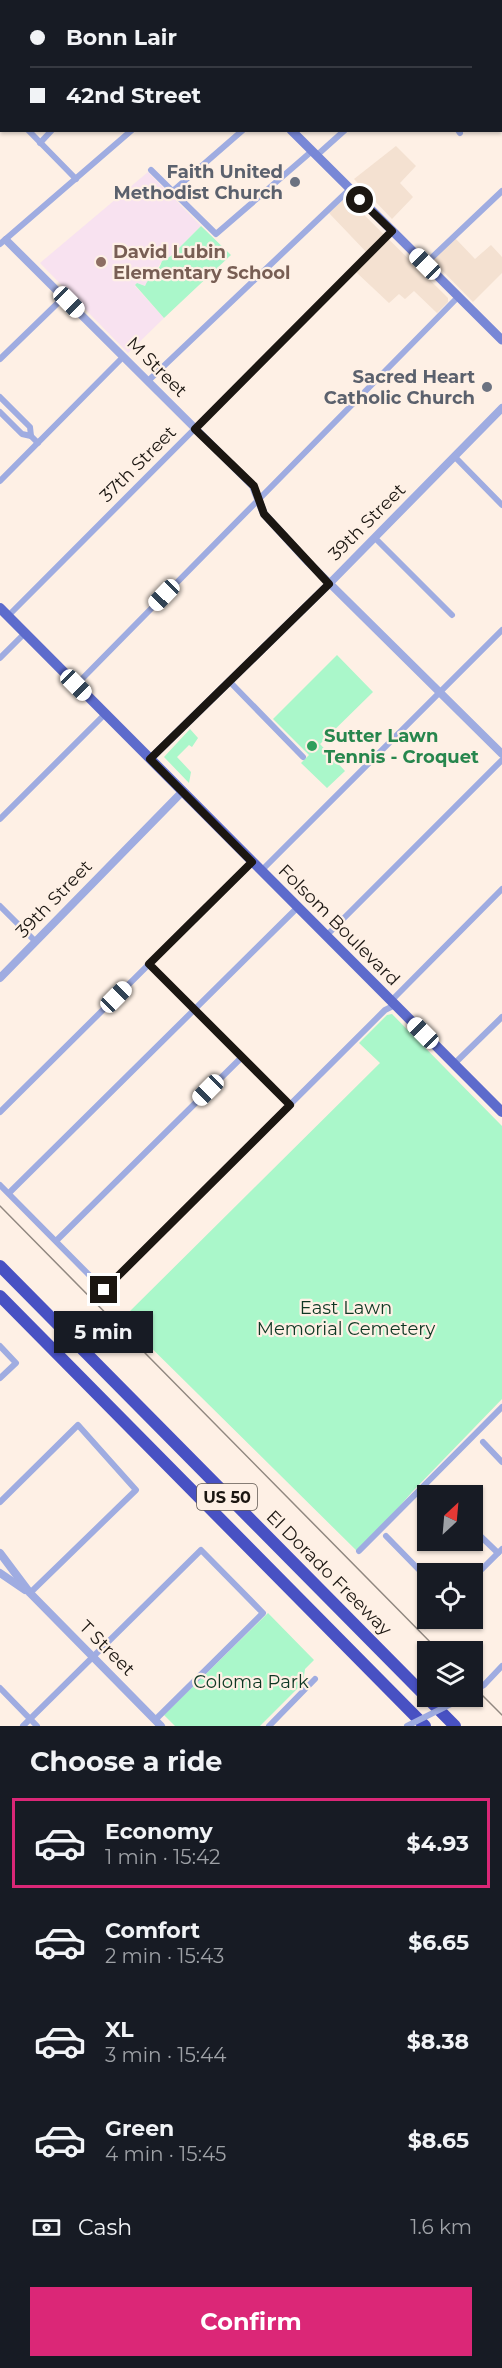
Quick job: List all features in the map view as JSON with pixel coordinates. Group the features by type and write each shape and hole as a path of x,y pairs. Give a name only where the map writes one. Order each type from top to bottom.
{"highway":[{"name":"El Dorado Freeway","path":"0,1266 455,1726"},
{"name":"US 50","path":"0,1296 425,1726"}],"main road":[{"path":"293,132 502,340"},
{"name":"Folsom Boulevard","path":"4,612 502,1112"}],"street":[{"path":"29,132 76,179"},
{"path":"40,142 50,132"},
{"path":"3,242 130,132"},
{"path":"174,190 241,132"},
{"path":"151,170 174,190 216,234 342,132"},
{"path":"148,381 350,189"},
{"path":"425,264 502,192"},
{"name":"37th Street","path":"4,612 195,429 392,231"},
{"name":"M Street","path":"3,242 64,297 254,486 264,514 329,584 502,754"},
{"path":"0,358 64,297"},
{"path":"76,685 458,297"},
{"path":"0,481 123,357"},
{"path":"0,397 30,427 31,435 38,443"},
{"name":"39th Street","path":"150,759 329,584 502,408"},
{"path":"0,412 22,434 31,435"},
{"path":"455,457 502,505"},
{"path":"375,538 452,615"},
{"path":"261,871 502,630"},
{"path":"0,658 25,633"},
{"path":"230,682 303,757"},
{"path":"0,819 105,714"},
{"path":"326,936 502,760"},
{"name":"39th Street","path":"0,978 183,791"},
{"path":"0,1112 252,862"},
{"path":"0,1185 104,1290 393,1003 502,889"},
{"path":"0,906 35,941"},
{"path":"9,1193 298,907"},
{"path":"149,964 290,1105"},
{"path":"454,1064 502,1017"},
{"path":"56,1241 242,1057"},
{"path":"0,1346 16,1362 0,1378"},
{"path":"358,1551 502,1407"},
{"path":"0,1502 78,1425 136,1490 30,1593"},
{"path":"483,1442 502,1462"},
{"path":"386,1536 417,1568"},
{"path":"483,1537 500,1551 483,1568"},
{"path":"23,1726 201,1550 263,1613 158,1723"},
{"name":"T Street","path":"0,1552 30,1593 158,1723"},
{"name":"T Street","path":"0,1573 30,1593"},
{"path":"483,1686 502,1666"},
{"path":"269,1726 315,1679"},
{"path":"0,1688 37,1726"},
{"path":"407,1726 444,1707"}],"shaded area":[{"path":"396,146 416,166 400,183 413,197 392,219 354,179"},
{"name":"David Lubin Elementary School","path":"148,172 201,226 171,256 162,261 145,286 137,283 135,286 164,318 128,353 40,263"},
{"path":"346,197 448,298 448,302 437,313 414,291 405,299 399,294 389,303 356,272 371,257 329,213"},
{"path":"455,238 475,259 491,245 502,257 502,273 473,302 432,260"}],"green space":[{"path":"201,226 231,255 164,318 135,285 137,283 145,286 162,261 171,256"},
{"path":"337,655 373,692 320,744 345,771 327,788 301,763 309,755 273,719"},
{"path":"190,729 198,738 192,747 189,745 177,757 191,772 189,783 164,757"},
{"name":"East Lawn Memorial Cemetery","path":"392,1014 502,1126 502,1399 417,1485 359,1553 122,1319 380,1063 359,1043 387,1015"},
{"name":"Coloma Park","path":"268,1613 314,1660 305,1669 303,1683 260,1726 175,1726 164,1715"}],"tram line":[{"path":"0,1206 429,1641"},
{"path":"483,1696 502,1715"}],"place":[{"name":"Faith United Methodist Church","path":"295,182"},
{"name":"David Lubin Elementary School","path":"101,262"},
{"name":"Sacred Heart Catholic Church","path":"487,387"},
{"name":"Sutter Lawn Tennis - Croquet","path":"312,746"}],"route":[{"path":"104,1290 290,1105 149,964 252,862 150,759 329,584 292,541 264,514 258,504 254,486 195,429 392,231 360,200"}]}
